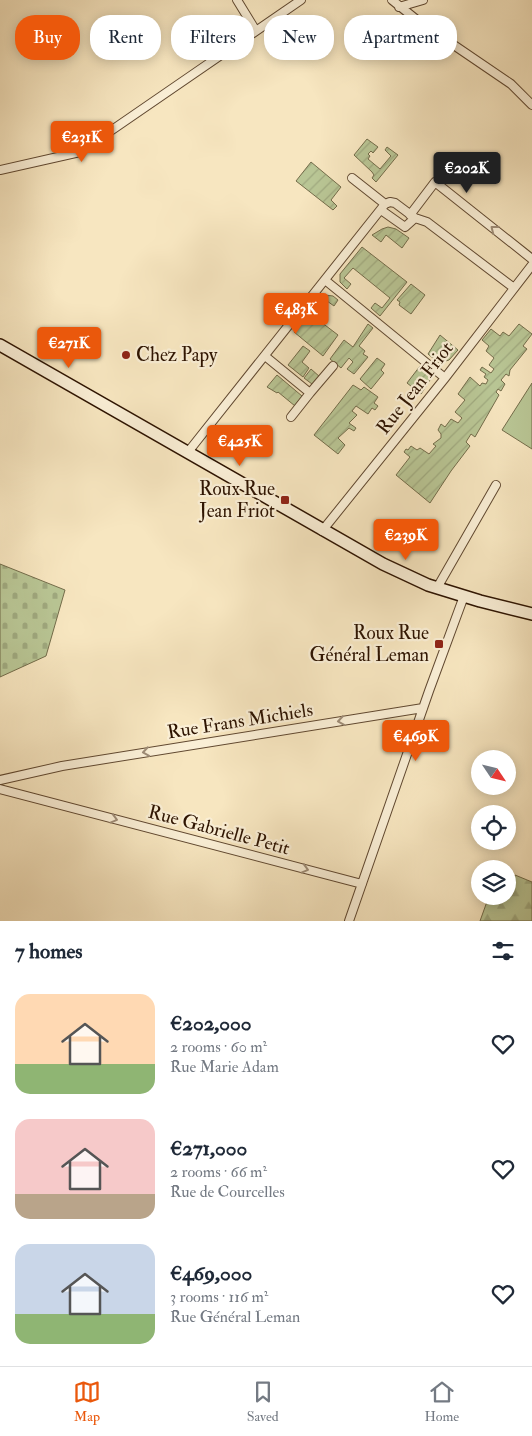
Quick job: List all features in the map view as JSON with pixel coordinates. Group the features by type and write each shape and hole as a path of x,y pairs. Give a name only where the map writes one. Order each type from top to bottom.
{"main road":[{"path":"0,345 383,564 437,588 532,614"}],"street":[{"path":"237,0 256,31"},
{"path":"0,170 80,152 301,0"},
{"path":"392,0 399,7 511,84 532,105"},
{"path":"399,7 423,0"},
{"path":"352,178 385,205 404,227 411,223 412,216 435,182 532,259"},
{"path":"188,452 385,205 395,203 412,216 427,222 514,288"},
{"name":"Rue Jean Friot","path":"322,530 532,265"},
{"path":"325,280 444,378"},
{"path":"265,356 310,393"},
{"path":"291,417 333,366"},
{"path":"437,588 496,485"},
{"path":"350,921 423,708 464,596"},
{"name":"Rue Frans Michiels","path":"0,780 62,766 423,708"},
{"name":"Rue Gabrielle Petit","path":"0,789 362,884"}],"green space":[{"path":"367,139 378,147 373,153 371,151 368,154 370,156 368,159 380,169 391,156 385,150 387,147 398,155 376,182 372,178 374,175 372,172 354,155"},
{"path":"311,162 341,187 331,200 337,206 333,210 296,181"},
{"path":"388,227 396,229 409,238 402,248 386,235 381,242 372,235"},
{"path":"362,247 407,282 380,316 371,308 375,303 382,308 390,298 353,268 344,278 351,284 347,289 340,282 340,274"},
{"path":"411,284 425,295 411,314 399,305 400,302 397,300"},
{"path":"325,295 333,296 338,300 334,306 327,301 319,311 325,316 321,322 338,335 323,356 294,332 318,301"},
{"path":"368,324 373,328 359,346 365,351 363,354 368,357 354,374 347,369 353,362 349,358 341,368 330,359 344,340 353,347"},
{"path":"519,324 532,334 523,346 527,349 510,370 509,376 506,374 501,380 505,384 501,391 498,389 496,392 499,395 475,437 471,434 466,442 470,446 430,503 396,475 410,457 404,452 411,446 417,450 420,448 429,454 436,446 433,444 441,438 438,430 441,424 445,427 451,419 458,423 462,418 455,412 465,400 458,394 470,377 480,386 482,383 486,384 488,380 484,377 486,374 480,370 482,367 491,373 494,369 489,365 494,358 486,351 489,346 482,340 491,329 500,336 503,332 509,336"},
{"path":"440,335 458,350 449,360 439,363 428,354"},
{"path":"303,346 310,351 302,362 309,368 303,377 288,365"},
{"path":"377,358 385,364 381,370 384,373 371,389 360,379"},
{"path":"420,366 429,374 430,380 421,394 407,383"},
{"path":"311,369 320,377 312,384 304,378"},
{"path":"277,375 302,396 295,406 278,392 267,387"},
{"path":"532,383 532,449 502,430"},
{"path":"353,385 361,390 364,387 378,397 374,403 378,406 375,410 372,408 368,414 356,406 352,411 357,415 349,423 356,428 354,431 349,428 338,438 345,445 338,454 314,435"},
{"path":"0,564 65,590 46,656 0,677"},
{"path":"516,875 532,882 532,921 480,921 486,905 516,905"}],"place":[{"name":"Chez Papy","path":"126,355"},
{"name":"Roux Rue Jean Friot","path":"285,500"},
{"name":"Roux Rue Général Leman","path":"439,644"}]}
